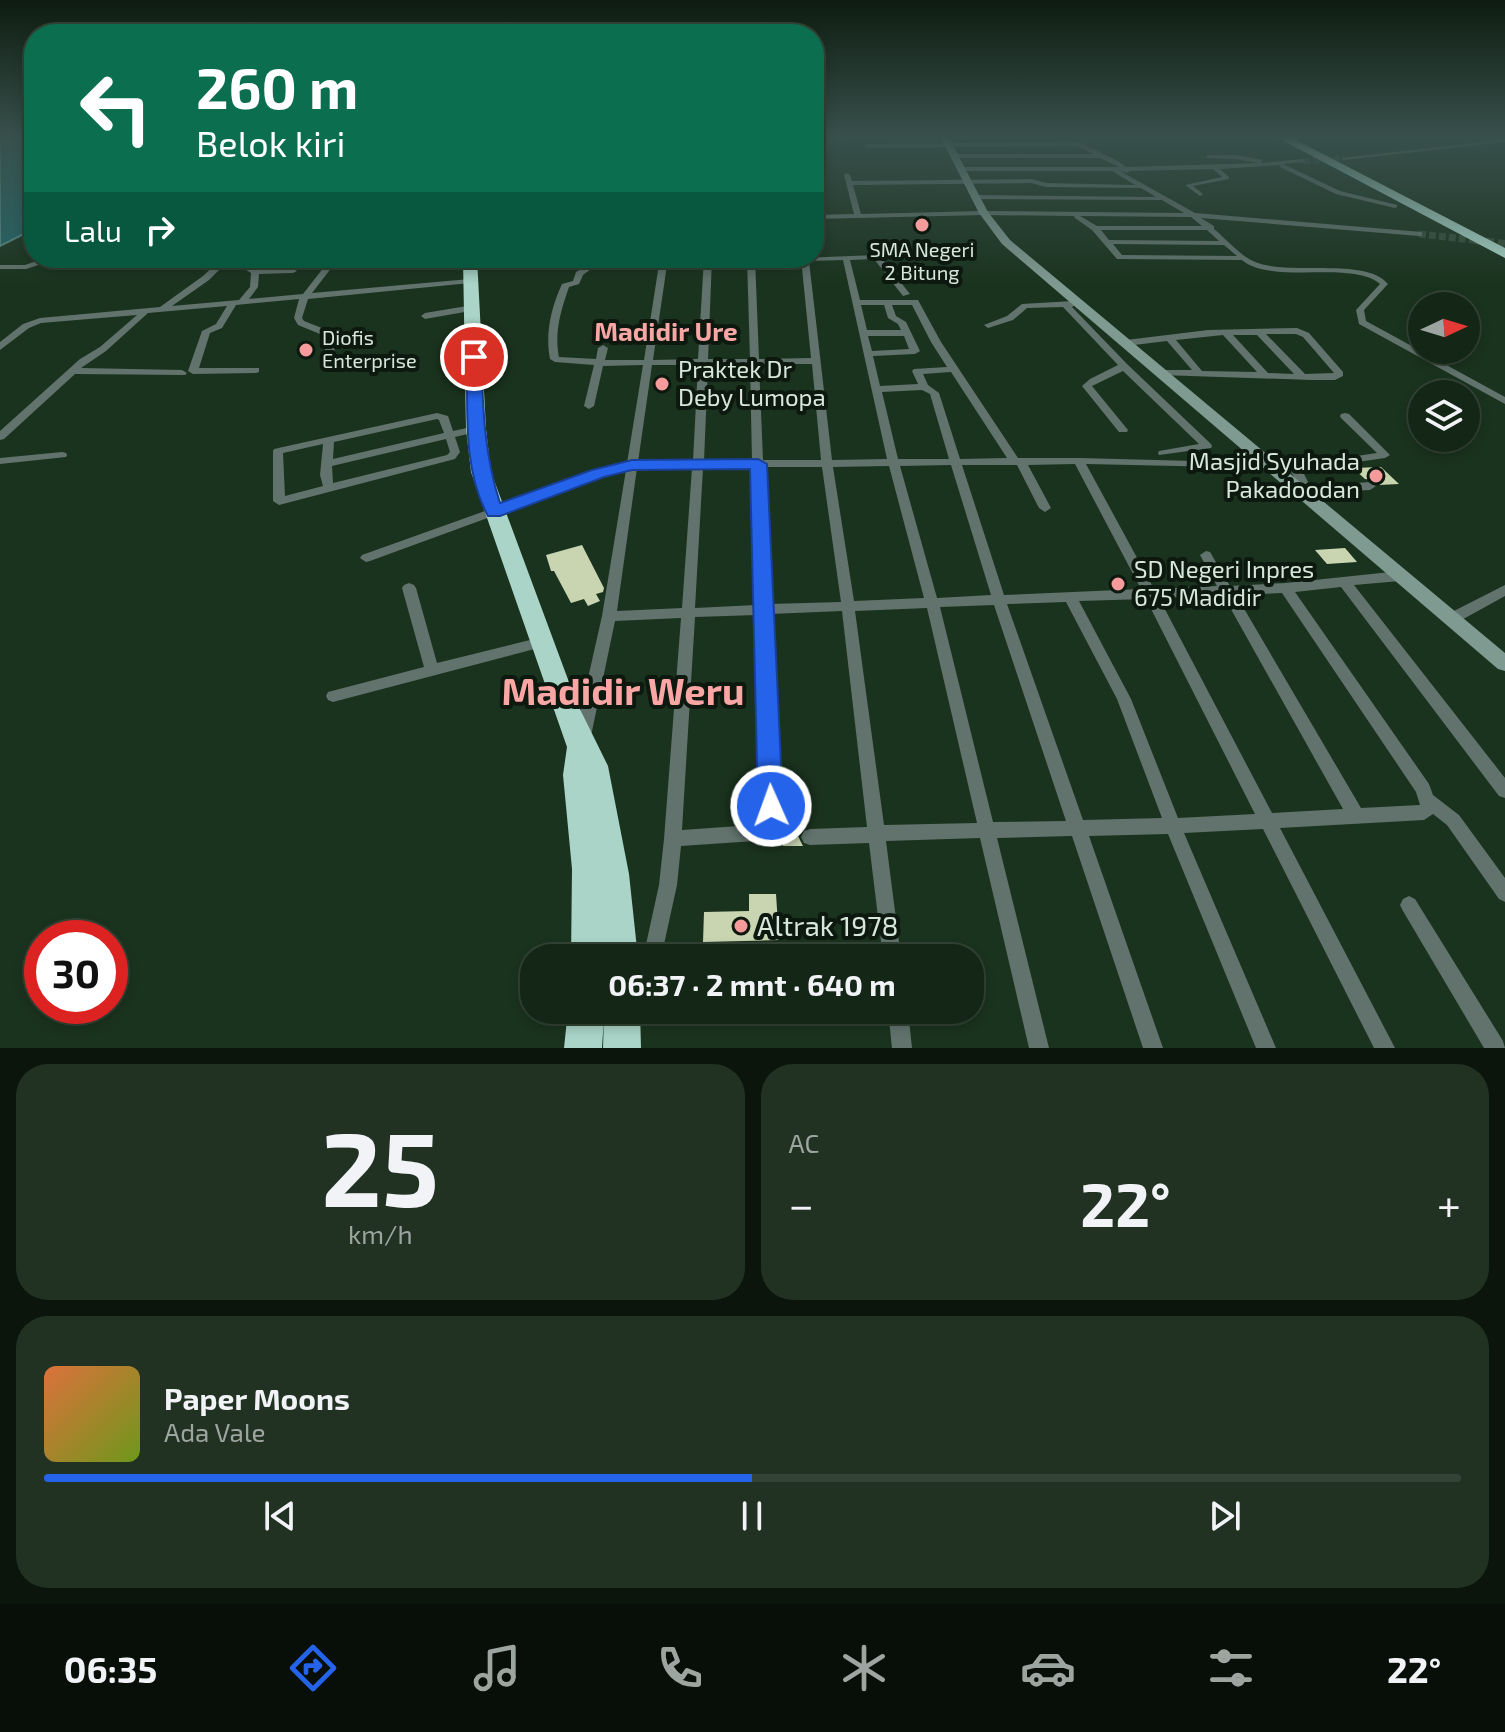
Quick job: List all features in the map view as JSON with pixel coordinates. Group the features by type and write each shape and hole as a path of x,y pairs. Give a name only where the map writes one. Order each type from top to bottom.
{"highway":[{"path":"1377,187 1505,254"},
{"path":"1388,187 1505,247"},
{"path":"470,268 476,429 481,472 581,747 593,766 604,818 619,944"},
{"path":"581,747 578,775 588,869 588,944"},
{"path":"583,1048 585,1024"}],"street":[{"path":"852,187 858,216"},
{"path":"970,187 1006,242 1073,304 1161,372 1296,490 1505,664"},
{"path":"1135,187 1193,215 1211,228 1240,258"},
{"path":"1191,187 1200,194"},
{"path":"1326,187 1338,193 1395,206"},
{"path":"975,197 1162,199"},
{"path":"824,217 984,213 1193,215 1419,234"},
{"path":"1068,214 1095,228 1117,256 1125,258 1240,258 1273,268 1376,276 1384,284 1361,306 1362,322 1505,401"},
{"path":"1095,228 1211,228"},
{"path":"1106,242 1227,243"},
{"path":"824,259 876,257 906,294"},
{"path":"846,258 875,389 932,602 1039,1048"},
{"path":"0,267 24,267"},
{"path":"160,311 216,268"},
{"path":"248,268 255,272 293,271"},
{"path":"255,272 264,268"},
{"path":"327,268 304,298 298,318 301,323 324,332 332,356"},
{"path":"587,268 579,274 576,282 565,286 551,326 554,358 598,362 816,361"},
{"path":"581,747 609,616 663,268"},
{"path":"655,944 668,885 673,839 707,268"},
{"path":"673,839 755,833 767,827 771,806 751,268"},
{"path":"806,268 827,464 890,944"},
{"path":"255,272 254,287 219,326 206,331 193,371 256,370"},
{"path":"0,347 26,326 40,321 470,281"},
{"path":"857,303 915,302 954,369 1045,508"},
{"path":"988,325 1010,318 1025,306 1073,304"},
{"path":"1073,304 1124,366 1207,446 1163,453"},
{"path":"867,354 915,351 902,322 890,315 888,306"},
{"path":"425,316 473,308"},
{"path":"0,437 145,312"},
{"path":"1259,332 1302,376"},
{"path":"863,333 906,333"},
{"path":"1126,343 1226,333 1303,333 1340,374 1335,377 1161,372"},
{"path":"1226,333 1264,374"},
{"path":"1169,337 1198,371"},
{"path":"589,406 603,348"},
{"path":"1123,430 1087,386 1091,381 1110,376 1124,366"},
{"path":"924,387 917,371 954,369"},
{"path":"73,371 182,373"},
{"path":"875,389 924,387 934,393 999,600 1153,1048"},
{"path":"437,416 444,418 449,434 455,452 451,457 279,501 278,451 437,416"},
{"path":"1296,490 1302,482 1294,466 1297,463 1339,462 1385,455 1345,416"},
{"path":"329,463 476,429"},
{"path":"329,439 326,475 329,489"},
{"path":"0,461 62,455"},
{"path":"366,558 598,474 632,465 1079,461 1267,465"},
{"path":"1079,461 1151,593 1266,822 1385,1048"},
{"path":"1296,490 1370,486"},
{"path":"1206,555 1357,817"},
{"path":"609,616 1286,588 1400,576"},
{"path":"1344,582 1505,791"},
{"path":"409,588 432,670"},
{"path":"1286,588 1429,801 1453,820 1505,893"},
{"path":"1451,619 1505,590"},
{"path":"1070,596 1113,673 1266,1048"},
{"path":"333,696 542,642"},
{"path":"810,837 1357,817 1424,812 1429,808 1429,801"},
{"path":"1409,905 1496,1048"},
{"path":"899,1024 902,1048"}],"water":[{"path":"0,187 24,187 24,234 0,246"}],"building":[{"name":"Masjid Syuhada Pakadoodan","path":"1381,467 1399,484 1379,485 1365,479 1353,468"},
{"path":"582,545 604,588 603,592 596,594 600,601 588,606 584,599 571,603 554,571 551,571 546,555"},
{"path":"1345,548 1357,562 1327,564 1315,550"},
{"path":"804,826 798,836 803,846 783,846 782,827"},
{"name":"Altrak 1978","path":"749,894 776,894 779,940 703,942 704,912 749,911"}],"tunnel":[{"path":"1419,234 1480,241"},
{"path":"1474,240 1480,241"},
{"path":"1480,241 1491,242"},
{"path":"1480,241 1505,244"}],"place":[{"name":"SMA Negeri 2 Bitung","path":"922,225"},
{"name":"Diofis Enterprise","path":"306,350"},
{"name":"Praktek Dr Deby Lumopa","path":"662,384"},
{"name":"Masjid Syuhada Pakadoodan","path":"1376,476"},
{"name":"SD Negeri Inpres 675 Madidir","path":"1118,584"},
{"name":"Altrak 1978","path":"741,926"}],"district":[{"name":"Madidir Ure","path":"666,332"},
{"name":"Madidir Weru","path":"623,692"}],"route":[{"path":"474,357 477,445 481,472 494,512 598,474 632,465 758,464 771,806"}]}
